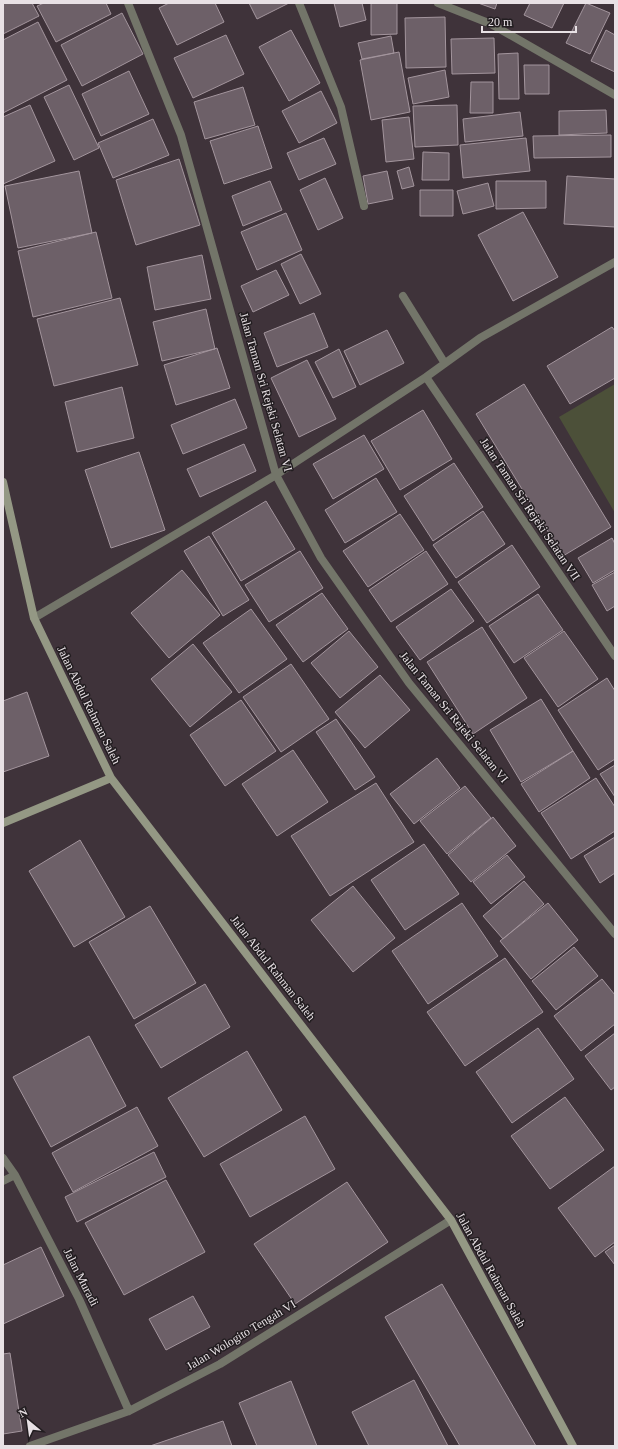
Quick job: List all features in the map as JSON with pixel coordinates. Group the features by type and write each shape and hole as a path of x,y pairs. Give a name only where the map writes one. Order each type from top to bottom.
{"street":[{"name":"Jalan Taman Sri Rejeki Selatan VI","path":"128,3 181,135 276,475 321,558 408,683 615,934"},
{"path":"299,3 341,106 364,206"},
{"path":"438,3 491,24 615,95"},
{"path":"34,618 276,475 426,377 444,362 480,338 615,262"},
{"path":"403,296 444,362"},
{"name":"Jalan Taman Sri Rejeki Selatan VII","path":"426,377 615,656"},
{"name":"Jalan Abdul Rahman Saleh","path":"3,482 34,618 111,778 451,1220 573,1446"},
{"path":"3,823 111,778"},
{"name":"Jalan Muradi","path":"3,1158 15,1175 79,1299 129,1411"},
{"path":"3,1181 15,1175"},
{"name":"Jalan Wologito Tengah VI","path":"30,1446 129,1411 220,1364 451,1220"}],"green space":[{"path":"615,384 615,513 559,417"}],"building":[{"path":"3,3 32,3 39,16 3,34"},
{"path":"44,3 106,3 111,14 56,42 37,6"},
{"path":"169,3 215,3 224,22 177,45 159,8"},
{"path":"249,3 289,3 257,19"},
{"path":"334,3 362,3 366,20 340,27"},
{"path":"371,3 397,3 397,34 371,35"},
{"path":"478,3 497,3 495,9"},
{"path":"530,3 564,3 552,28 524,15"},
{"path":"586,3 610,13 590,54 566,43"},
{"path":"122,13 143,54 82,86 61,45"},
{"path":"445,17 446,67 406,68 405,18"},
{"path":"38,22 67,80 3,113 3,40"},
{"path":"291,30 320,83 289,101 259,47"},
{"path":"606,30 615,35 615,72 591,61"},
{"path":"226,35 244,74 193,98 174,58"},
{"path":"391,36 394,53 362,59 358,43"},
{"path":"494,38 495,73 452,74 451,39"},
{"path":"399,52 410,112 371,120 360,60"},
{"path":"518,53 519,99 499,99 498,54"},
{"path":"524,65 549,65 549,94 525,94"},
{"path":"445,70 449,97 413,104 408,78"},
{"path":"129,71 149,114 101,136 82,94"},
{"path":"471,82 493,82 493,113 470,113"},
{"path":"69,85 99,148 74,160 44,97"},
{"path":"243,87 255,125 205,139 194,102"},
{"path":"321,91 337,123 299,143 282,111"},
{"path":"30,105 55,161 3,184 3,117"},
{"path":"457,105 458,145 415,147 413,106"},
{"path":"606,110 607,133 559,135 559,111"},
{"path":"520,112 523,136 465,142 463,119"},
{"path":"409,117 414,159 386,162 382,120"},
{"path":"153,119 169,155 113,178 98,143"},
{"path":"258,126 272,168 224,184 210,141"},
{"path":"611,135 611,157 534,158 533,136"},
{"path":"324,138 336,164 299,180 287,153"},
{"path":"526,138 530,171 463,178 460,145"},
{"path":"423,152 449,153 449,180 422,180"},
{"path":"179,159 200,225 136,245 116,180"},
{"path":"409,167 414,186 402,189 397,171"},
{"path":"79,171 92,233 18,248 5,186"},
{"path":"387,171 393,199 368,204 363,176"},
{"path":"567,176 615,179 615,227 564,224"},
{"path":"325,178 343,218 318,230 300,190"},
{"path":"270,181 282,210 243,226 232,196"},
{"path":"496,181 546,181 546,208 496,209"},
{"path":"488,183 494,206 463,214 457,191"},
{"path":"420,190 453,190 453,216 420,216"},
{"path":"523,212 558,277 513,301 478,235"},
{"path":"286,213 302,250 257,270 241,232"},
{"path":"96,232 112,298 33,317 18,251"},
{"path":"301,254 321,294 300,304 281,264"},
{"path":"202,255 211,299 155,310 147,267"},
{"path":"276,270 289,295 253,312 241,286"},
{"path":"120,298 138,365 54,386 37,319"},
{"path":"206,309 215,349 162,361 153,322"},
{"path":"314,313 328,347 277,367 264,333"},
{"path":"612,327 615,331 615,378 570,404 547,366"},
{"path":"387,330 404,363 360,385 344,351"},
{"path":"217,348 230,388 176,405 164,365"},
{"path":"339,349 356,387 333,398 315,362"},
{"path":"307,360 336,419 299,437 271,378"},
{"path":"524,384 611,527 563,556 476,414"},
{"path":"122,387 134,438 77,452 65,402"},
{"path":"235,399 247,428 183,454 171,425"},
{"path":"423,410 452,459 400,490 371,441"},
{"path":"364,435 384,469 333,499 313,464"},
{"path":"244,444 256,471 200,497 187,469"},
{"path":"139,452 165,530 111,548 85,470"},
{"path":"454,463 483,507 433,541 404,496"},
{"path":"376,478 397,512 345,543 325,510"},
{"path":"266,501 295,549 241,581 212,533"},
{"path":"483,511 505,544 456,578 433,545"},
{"path":"400,514 424,550 368,587 343,551"},
{"path":"209,536 249,600 223,616 184,551"},
{"path":"612,538 615,544 615,570 593,583 578,558"},
{"path":"512,545 540,587 487,623 458,582"},
{"path":"300,551 323,588 269,622 245,585"},
{"path":"426,551 448,584 391,622 369,590"},
{"path":"182,570 220,615 169,658 131,613"},
{"path":"615,572 615,606 607,611 592,585"},
{"path":"451,589 474,621 420,660 396,627"},
{"path":"322,593 348,629 303,662 276,625"},
{"path":"538,594 563,630 514,663 489,626"},
{"path":"251,609 287,659 239,693 203,643"},
{"path":"482,627 527,698 473,734 427,662"},
{"path":"349,631 378,667 340,698 311,663"},
{"path":"564,631 598,679 558,707 524,658"},
{"path":"193,644 232,692 190,727 151,679"},
{"path":"291,664 329,719 281,752 243,697"},
{"path":"380,675 410,710 365,748 335,712"},
{"path":"607,678 615,691 615,759 598,770 558,710"},
{"path":"27,692 49,756 3,772 3,701"},
{"path":"541,699 573,751 521,782 490,730"},
{"path":"241,700 276,751 225,786 190,735"},
{"path":"336,719 375,777 355,790 316,732"},
{"path":"293,750 328,802 277,836 242,784"},
{"path":"573,751 590,778 539,812 521,784"},
{"path":"437,758 460,788 414,824 390,794"},
{"path":"615,765 615,797 600,774"},
{"path":"596,778 615,807 615,831 571,859 541,813"},
{"path":"376,783 414,842 330,896 291,836"},
{"path":"465,786 491,818 447,854 420,821"},
{"path":"493,817 516,846 471,882 448,855"},
{"path":"615,837 615,873 600,883 584,856"},
{"path":"80,840 125,917 74,947 29,871"},
{"path":"424,844 459,894 405,930 371,880"},
{"path":"507,855 525,877 491,904 473,882"},
{"path":"524,881 544,904 503,939 483,916"},
{"path":"353,886 395,938 353,972 311,920"},
{"path":"462,903 498,956 428,1004 392,951"},
{"path":"548,903 578,940 531,979 500,941"},
{"path":"150,906 196,983 134,1019 89,942"},
{"path":"574,947 598,976 556,1010 532,981"},
{"path":"505,958 543,1012 465,1066 427,1012"},
{"path":"602,979 615,995 615,1024 581,1051 554,1016"},
{"path":"205,984 230,1027 161,1068 135,1025"},
{"path":"538,1028 574,1079 512,1123 476,1072"},
{"path":"615,1033 615,1087 611,1090 585,1056"},
{"path":"89,1036 126,1106 51,1147 13,1077"},
{"path":"247,1051 282,1110 204,1157 168,1098"},
{"path":"565,1097 604,1150 550,1189 511,1136"},
{"path":"137,1107 158,1146 73,1192 52,1153"},
{"path":"305,1116 335,1169 250,1217 220,1164"},
{"path":"154,1152 166,1177 77,1222 65,1197"},
{"path":"615,1166 615,1242 595,1257 558,1208"},
{"path":"166,1180 205,1252 124,1295 85,1223"},
{"path":"347,1182 388,1242 295,1304 254,1244"},
{"path":"615,1245 615,1265 605,1252"},
{"path":"41,1247 64,1296 3,1324 3,1265"},
{"path":"442,1284 536,1446 460,1446 385,1317"},
{"path":"193,1296 210,1327 166,1350 149,1319"},
{"path":"10,1353 22,1431 3,1434 3,1354"},
{"path":"414,1380 448,1446 369,1446 352,1412"},
{"path":"291,1381 317,1446 257,1446 239,1403"},
{"path":"223,1421 232,1446 150,1446"}]}
